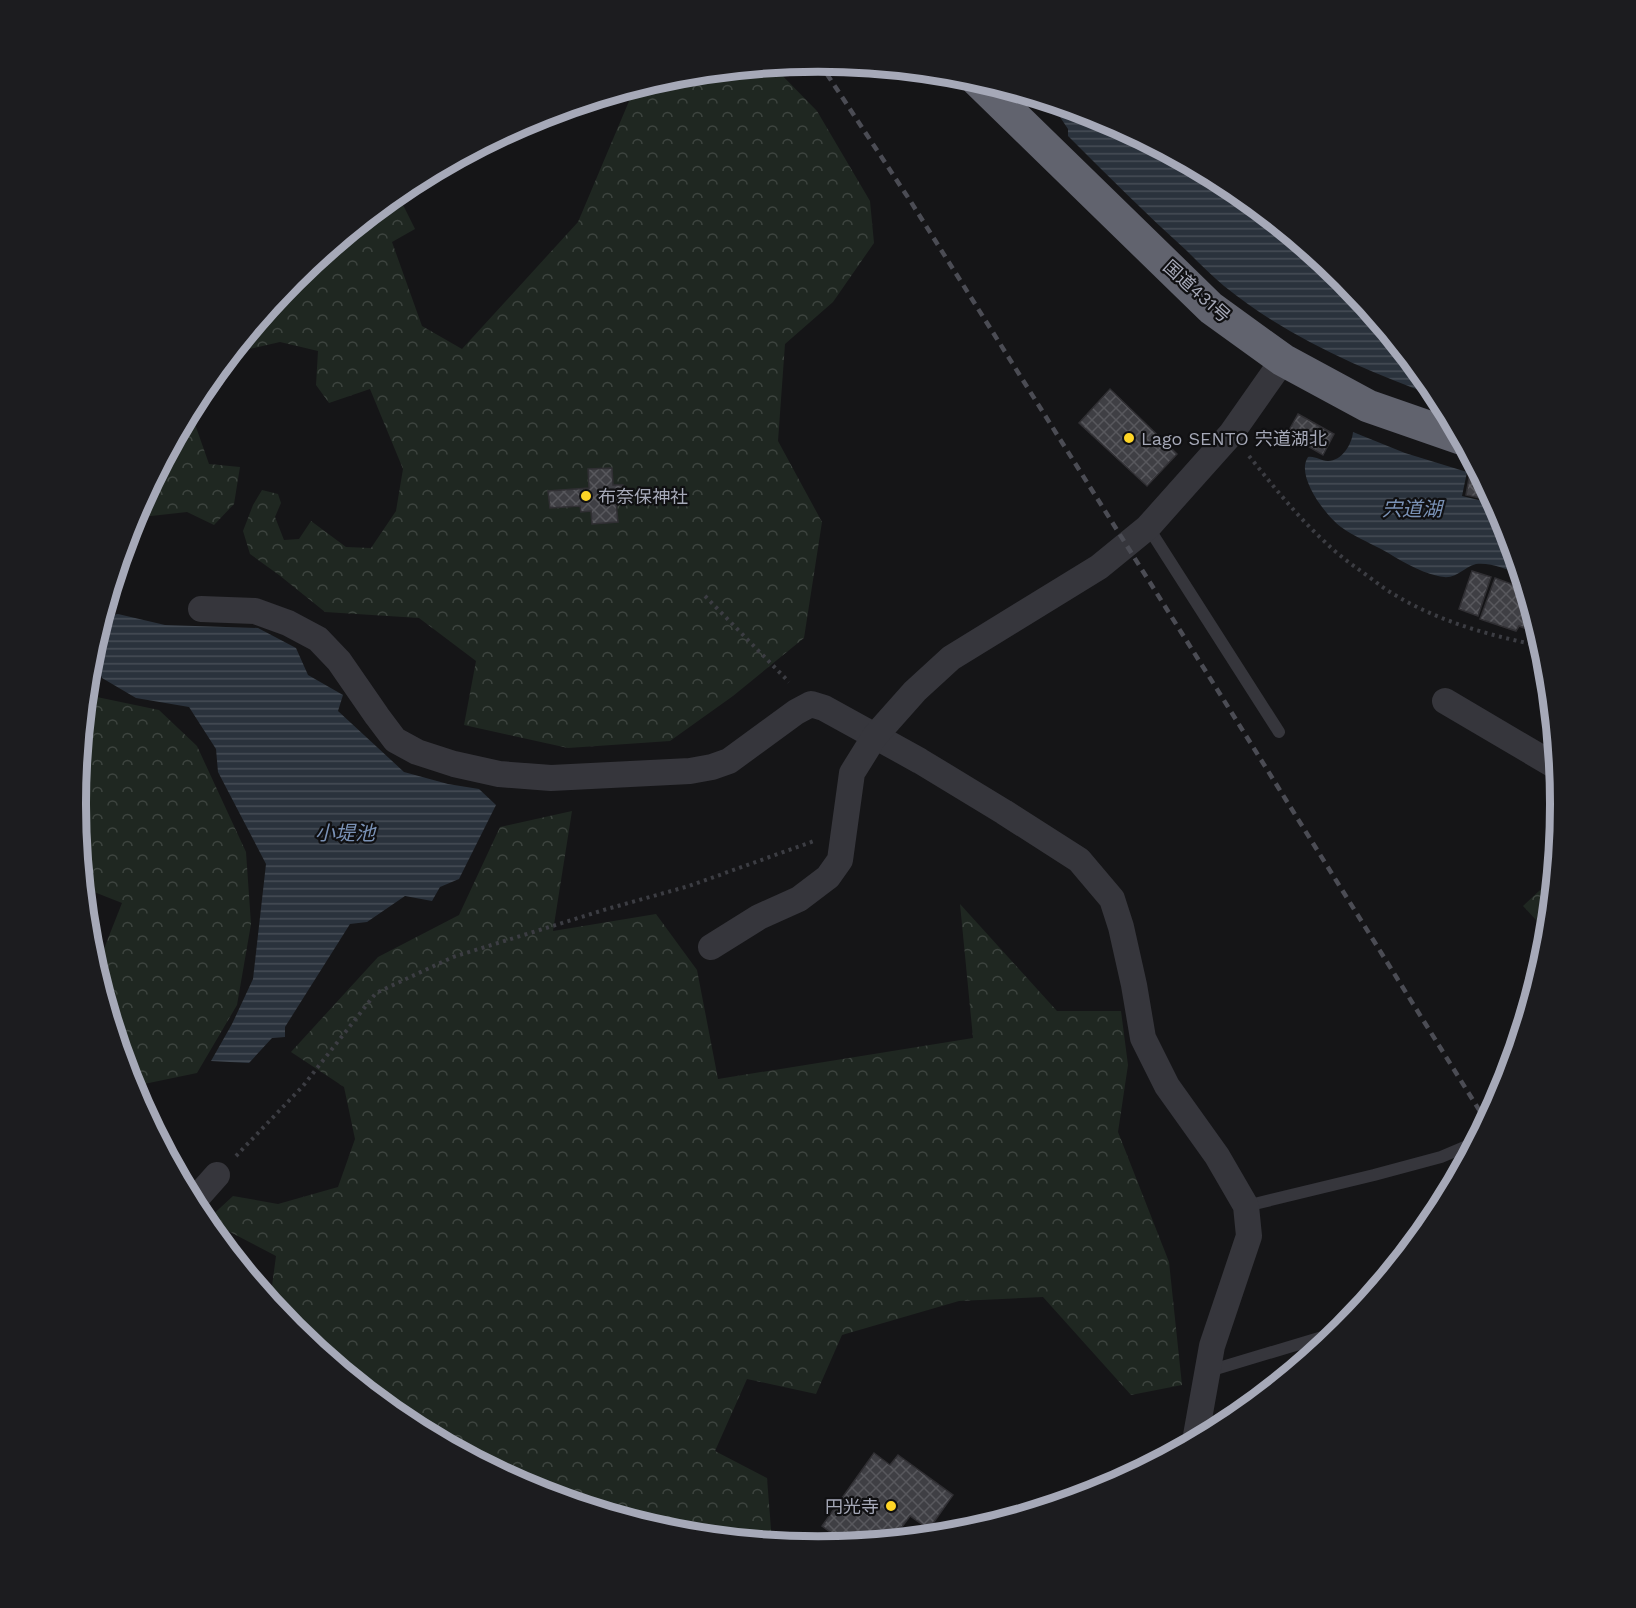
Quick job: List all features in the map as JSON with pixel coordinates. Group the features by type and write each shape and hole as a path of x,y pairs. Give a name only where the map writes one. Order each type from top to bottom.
{"highway":[{"name":"国道431号","path":"990,93 1211,308 1283,360 1368,406 1450,434"}],"street":[{"path":"711,947 759,917 799,899 828,877 840,860 852,773 875,736 915,691 951,658 1099,567 1148,527 1231,434 1283,360"},
{"path":"201,609 255,611 288,623 318,639 339,661 395,740 417,752 454,764 499,774 550,778 690,771 729,761 796,712 811,704 824,708 875,736 986,801 1079,860 1112,899 1134,984 1143,1038 1167,1086 1217,1156 1246,1206 1249,1236 1212,1346 1197,1430"},
{"path":"1445,701 1548,762"},
{"path":"199,1195 217,1175"}],"lane":[{"path":"1148,527 1279,732"},
{"path":"1246,1206 1441,1157 1465,1147"},
{"path":"1209,1371 1318,1338"}],"path":[{"path":"1231,434 1296,513 1327,544 1393,594 1443,619 1473,630 1532,644"},
{"path":"705,596 811,704"},
{"path":"217,1175 303,1086 376,993 453,957 689,886 843,831"}],"green space":[{"path":"770,74 780,74 817,111 870,201 874,243 833,302 785,344 778,441 822,522 804,638 733,696 670,741 568,748 464,725 476,661 419,618 325,612 250,554 243,531 253,505 262,490 278,494 281,503 275,517 284,540 299,539 311,521 346,547 371,548 396,511 403,469 370,389 329,403 316,385 318,351 280,342 243,351 300,286 372,223 401,202 415,229 392,242 422,326 462,349 578,222 631,97 722,78"},
{"path":"194,422 209,464 240,467 234,504 214,525 187,512 145,517 161,480"},
{"path":"94,696 159,710 197,746 246,852 251,924 237,1005 197,1073 144,1084 141,1082 125,1039 102,954 122,903 91,891 86,804"},
{"path":"572,811 553,931 656,914 697,970 718,1079 973,1038 960,904 1057,1011 1121,1011 1128,1065 1118,1132 1169,1262 1182,1385 1131,1395 1043,1297 959,1301 842,1335 816,1394 747,1379 715,1451 767,1478 771,1534 722,1530 675,1522 583,1497 494,1461 411,1413 372,1385 300,1322 271,1291 276,1256 221,1227 212,1215 233,1196 278,1204 338,1187 355,1139 344,1087 291,1052 378,957 459,915 500,827"},
{"path":"1545,885 1540,924 1523,906"}],"water":[{"path":"1057,113 1142,147 1225,195 1264,223 1336,286 1399,358 1423,391 1326,350 1273,321 1248,304 1224,286 1142,209 1068,136 1068,129"},
{"name":"宍道湖","path":"1353,432 1405,453 1467,472 1462,496 1484,501 1512,571 1487,564 1476,564 1450,577 1423,572 1341,527 1314,495 1309,485 1305,465 1308,457 1328,461 1338,458 1351,442"},
{"name":"小堤池","path":"118,614 165,625 258,628 296,648 308,675 343,695 338,711 404,772 448,784 479,789 496,805 459,879 440,887 432,901 405,896 367,922 350,924 285,1027 285,1037 272,1038 249,1063 211,1061 232,1024 253,979 266,864 218,772 216,749 189,707 136,698 102,678 99,669 111,615"}],"building":[{"name":"Lago SENTO 宍道湖北","path":"1110,389 1177,454 1147,486 1079,423"},
{"path":"1298,414 1334,434 1323,455 1287,434"},
{"name":"布奈保神社","path":"612,468 613,485 623,485 625,502 616,502 618,522 592,524 591,511 581,512 580,506 550,508 548,491 589,488 588,469"},
{"path":"1469,478 1475,480 1483,499 1466,495"},
{"path":"1472,571 1491,577 1478,616 1459,609"},
{"path":"1495,578 1516,586 1528,629 1519,626 1516,631 1480,619"},
{"name":"円光寺","path":"874,1453 890,1465 898,1455 953,1495 930,1527 927,1528 910,1516 899,1531 835,1535 822,1526"}],"railway":[{"path":"826,72 911,202 1481,1113"}],"place":[{"name":"Lago SENTO 宍道湖北","path":"1129,438"},
{"name":"布奈保神社","path":"586,496"},
{"name":"円光寺","path":"891,1506"}]}
